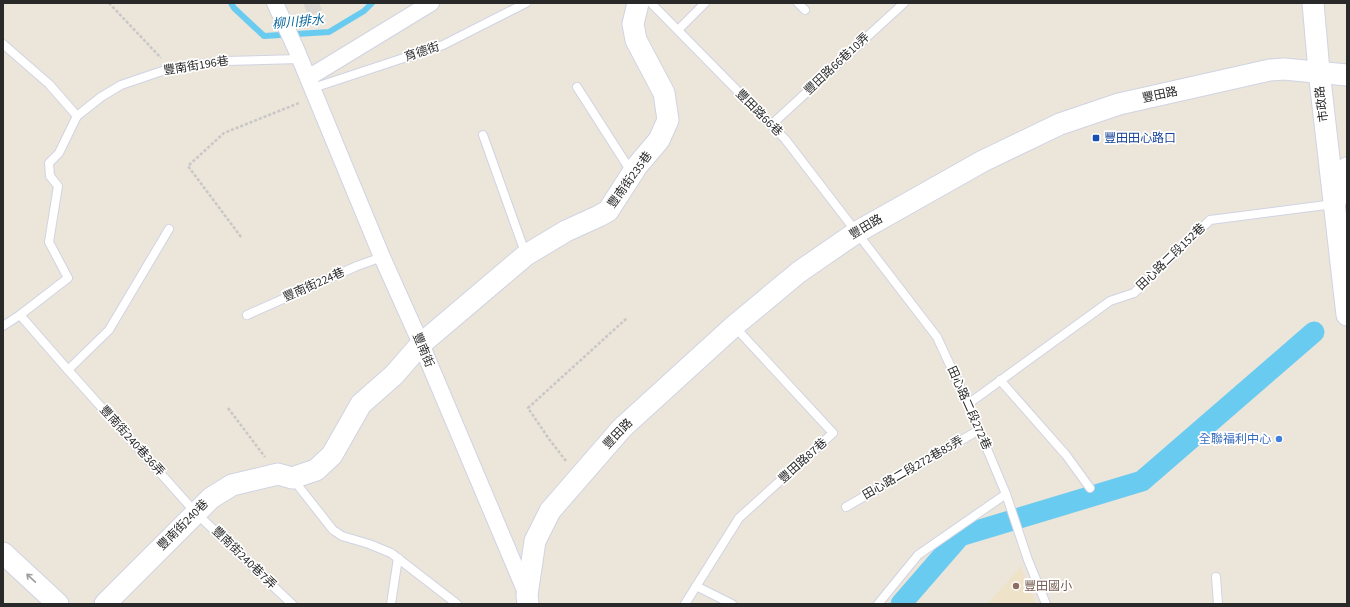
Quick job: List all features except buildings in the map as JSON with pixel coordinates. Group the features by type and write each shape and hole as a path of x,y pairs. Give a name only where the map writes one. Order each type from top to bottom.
{"street":[{"path":"312,87 431,3"},
{"name":"豐南街235巷","path":"421,344 526,255 566,231 599,216 608,210 632,174 659,140 668,120 664,93 636,40 633,24 638,3"},
{"name":"市政路","path":"1314,3 1318,71 1347,315"},
{"name":"豐南街","path":"278,10 298,54 382,257 421,344 528,599"},
{"name":"豐田路","path":"528,599 535,541 550,511 578,477 622,428 734,326 799,272 857,232 983,161 1060,124 1119,104 1270,70 1284,69 1318,71 1347,75"},
{"path":"1334,204 1347,168"},
{"name":"豐南街240巷","path":"105,604 210,498 232,485 316,470 332,455 361,404 394,375 421,344"},
{"path":"3,553 58,604"}],"lane":[{"name":"育德街","path":"312,87 443,45 526,3"},
{"name":"豐田路66巷","path":"652,3 771,126 786,139 857,232"},
{"path":"678,30 705,3"},
{"path":"798,3 805,10"},
{"name":"豐田路66巷10弄","path":"771,126 904,3"},
{"path":"3,44 49,84 77,116"},
{"name":"豐南街196巷","path":"3,326 20,315 68,278 49,242 58,186 50,176 49,163 59,153 77,116 100,97 121,84 171,68 298,54"},
{"path":"577,87 632,174"},
{"path":"483,135 526,255"},
{"name":"田心路二段152巷","path":"968,404 1110,301 1134,293 1210,220 1334,204"},
{"path":"68,370 109,330 169,229"},
{"name":"田心路二段272巷","path":"857,232 937,337 968,404 1006,494 1028,560 1046,604"},
{"name":"豐南街224巷","path":"247,315 357,266 382,257"},
{"name":"豐南街240巷36弄","path":"20,315 196,513"},
{"name":"豐田路87巷","path":"685,604 739,518 833,433 734,326"},
{"path":"1000,380 1066,455 1090,488"},
{"name":"田心路二段272巷85弄","path":"846,507 979,430"},
{"path":"285,476 333,530 342,536 369,544 391,553 457,604"},
{"path":"878,604 918,555 1006,494"},
{"name":"豐南街240巷7弄","path":"196,513 292,604"},
{"path":"391,604 398,558"},
{"path":"1216,576 1218,604"},
{"path":"696,586 732,604"}],"path":[{"path":"108,3 171,68"},
{"path":"241,237 188,166 224,133 312,87"},
{"path":"578,477 549,440 528,408 627,318"},
{"path":"228,408 285,476"}],"shaded area":[{"path":"303,3 319,3 322,10 309,17"},
{"name":"豐田國小","path":"1021,567 1036,604 987,604"}],"waterway":[{"name":"柳川排水","path":"231,3 234,8 264,36 329,32 364,11 372,3"},
{"path":"901,604 960,536 1142,481 1314,332"}],"place":[{"name":"豐田田心路口","path":"1096,138"},
{"name":"全聯福利中心","path":"1279,439"},
{"name":"豐田國小","path":"1016,586"}]}
